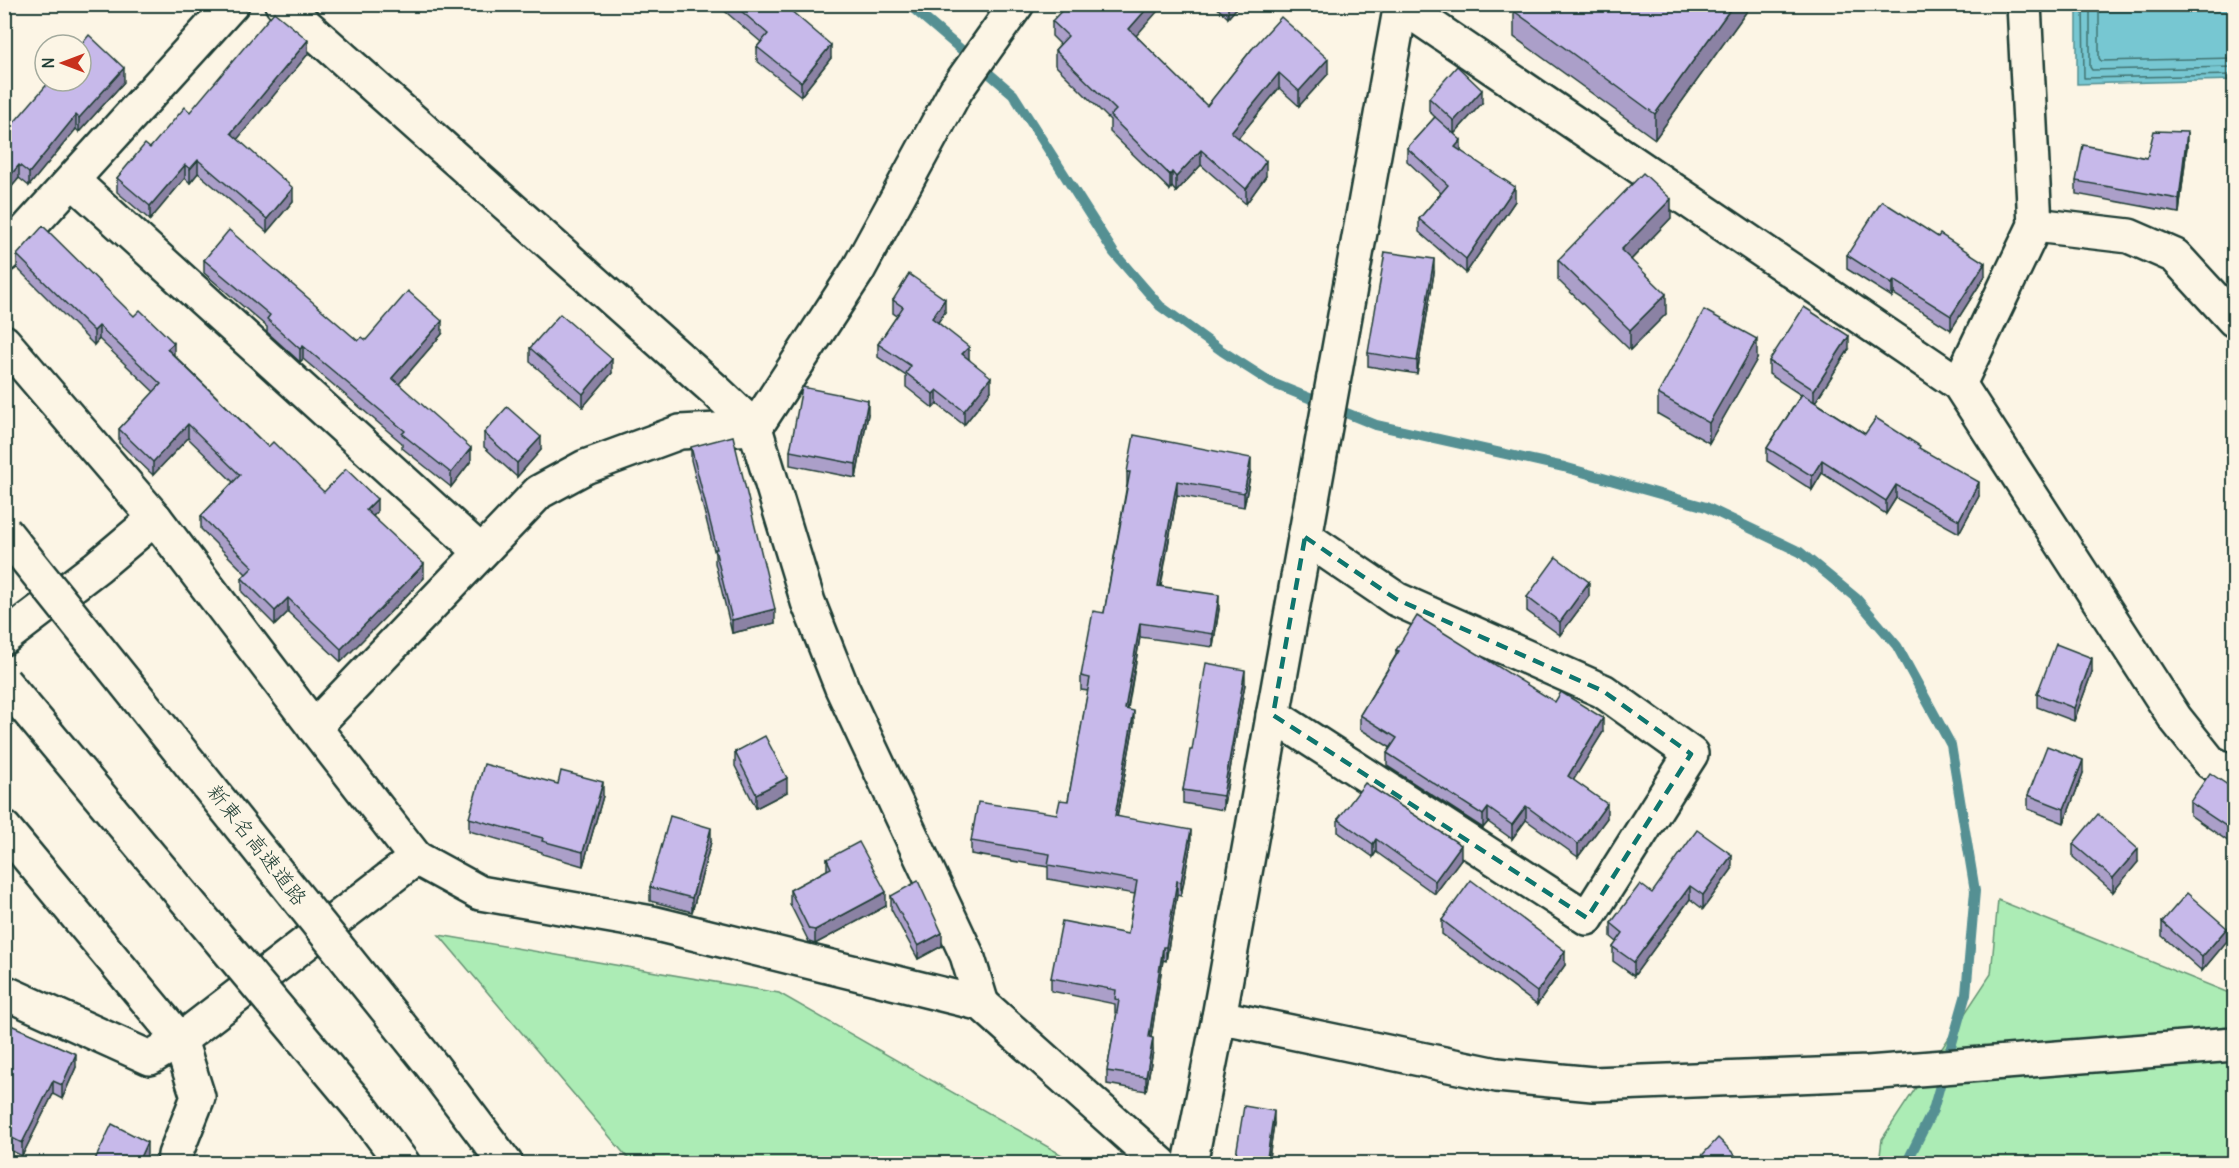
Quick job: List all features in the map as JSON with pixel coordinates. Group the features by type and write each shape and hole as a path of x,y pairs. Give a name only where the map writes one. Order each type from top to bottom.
{"main road":[{"path":"4,255 231,4"},
{"path":"282,4 755,428 808,603 842,688 967,955 982,1004"},
{"path":"755,428 858,270 956,90 1017,4"},
{"path":"1959,384 2035,225 2024,4"},
{"path":"1190,1164 1219,1017 1400,5 1959,384 2175,718 2211,762 2235,774"},
{"path":"73,181 481,552"},
{"path":"2035,225 2129,236 2175,256 2235,320"},
{"path":"4,342 155,518 416,858 480,892 652,923 982,1004 1161,1164"},
{"path":"314,727 539,492 585,466 680,432 755,428"},
{"path":"4,638 97,567 155,518"},
{"name":"新東名高速道路","path":"4,531 434,1067 506,1164"},
{"path":"1273,715 1587,918 1691,754 1603,691 1396,599 1305,537"},
{"path":"4,682 364,1112 403,1164"},
{"path":"4,828 180,1040 198,1097 175,1155 174,1164"},
{"path":"4,992 150,1058 180,1040 416,858"},
{"path":"1219,1017 1497,1075 1593,1084 1868,1073 2235,1044"}],"highlighted area":[{"path":"1305,537 1396,599 1603,691 1691,754 1587,918 1273,715"}],"green space":[{"path":"1998,900 2234,995 2234,1163 1879,1164 1882,1139 1991,974"},
{"path":"439,935 779,993 1076,1163 632,1163"}],"water":[{"path":"2077,5 2234,5 2234,80 2077,84"}],"building":[{"path":"733,4 783,4 831,45 801,82 757,47 768,34"},
{"path":"1068,4 1151,4 1129,29 1207,106 1252,49 1281,17 1328,59 1299,91 1279,73 1231,132 1266,161 1246,189 1201,150 1176,177 1172,172 1170,175 1110,116 1116,110 1055,50 1068,36 1052,21"},
{"path":"1519,4 1734,4 1655,114 1514,11"},
{"path":"274,12 308,40 231,133 293,188 267,219 198,160 190,169 185,165 150,206 117,178 145,144 150,148 185,107 190,112"},
{"path":"93,39 124,68 79,118 76,115 29,173 19,165 4,183 4,134 40,93 93,93"},
{"path":"1457,66 1482,90 1454,121 1429,98"},
{"path":"1435,117 1461,140 1455,147 1515,187 1466,259 1419,219 1448,185 1407,148"},
{"path":"2154,131 2187,132 2179,199 2076,181 2083,145 2147,158"},
{"path":"1643,173 1671,199 1621,250 1666,294 1630,330 1558,260"},
{"path":"1882,201 1938,237 1940,234 1985,263 1951,316 1894,280 1892,284 1847,255"},
{"path":"43,226 134,316 140,310 174,343 167,349 268,447 273,442 324,492 346,469 377,499 366,510 424,564 341,649 288,598 275,611 242,578 253,567 201,516 240,475 188,424 153,462 119,429 161,384 99,326 94,331 17,255"},
{"path":"229,230 358,341 362,337 366,340 408,291 442,321 392,378 471,448 451,473 402,434 405,431 303,346 300,349 267,319 270,315 204,260"},
{"path":"1385,252 1434,259 1417,361 1368,353"},
{"path":"909,274 945,299 932,318 969,347 962,354 991,377 964,411 937,390 933,394 906,373 911,366 878,344 903,307 893,300"},
{"path":"1804,307 1849,336 1814,390 1769,361"},
{"path":"1704,310 1757,339 1709,423 1658,394"},
{"path":"560,314 612,359 583,394 530,348"},
{"path":"802,387 868,400 856,464 790,451"},
{"path":"1802,394 1865,434 1876,418 1920,446 1919,448 1979,482 1959,520 1896,485 1886,501 1822,460 1812,476 1767,448"},
{"path":"507,407 541,437 517,463 484,433"},
{"path":"1134,435 1251,458 1244,493 1177,481 1158,586 1219,595 1213,634 1140,623 1125,709 1134,711 1115,816 1191,830 1181,882 1177,881 1166,947 1163,947 1149,1037 1153,1038 1146,1077 1107,1071 1119,1000 1115,999 1116,990 1051,978 1062,921 1128,934 1137,881 1048,865 1050,854 971,841 978,802 1057,814 1060,800 1068,801 1090,678 1081,676 1093,611 1104,613 1130,472 1127,472"},
{"path":"733,436 775,609 732,620 691,447"},
{"path":"1556,557 1589,582 1560,622 1527,597"},
{"path":"1417,616 1555,702 1561,692 1603,718 1568,776 1607,804 1578,844 1526,806 1512,825 1488,808 1483,815 1387,753 1397,738 1360,715 1399,651 1396,650"},
{"path":"2056,644 2092,658 2074,708 2037,694"},
{"path":"1206,663 1245,670 1223,796 1183,790"},
{"path":"765,736 787,778 756,794 735,752"},
{"path":"2047,746 2083,760 2064,809 2028,795"},
{"path":"484,764 558,784 561,771 603,782 583,852 542,841 543,838 469,818"},
{"path":"2210,773 2235,790 2235,832 2190,802"},
{"path":"1365,783 1461,845 1435,881 1376,839 1373,844 1338,819"},
{"path":"2098,814 2138,849 2113,878 2073,844"},
{"path":"670,816 711,828 692,898 650,887"},
{"path":"1697,830 1732,855 1703,895 1690,886 1634,962 1613,947 1623,933 1611,923 1640,884 1652,893"},
{"path":"859,842 886,892 815,930 809,929 790,890 831,868 827,859"},
{"path":"1471,880 1565,951 1537,992 1442,920"},
{"path":"918,881 942,933 918,946 891,896"},
{"path":"2187,893 2227,928 2202,957 2162,922"},
{"path":"4,1022 76,1054 62,1085 53,1081 22,1143 4,1134"},
{"path":"1244,1106 1274,1111 1266,1164 1235,1161"},
{"path":"112,1124 147,1142 137,1164 93,1164"},
{"path":"1718,1138 1744,1164 1694,1164"}],"waterway":[{"path":"908,4 1013,94 1114,253 1160,306 1222,351 1272,383 1376,425 1564,467 1706,507 1800,552 1856,598 1897,646 1951,745 1975,891 1966,994 1933,1110 1906,1164"}]}
